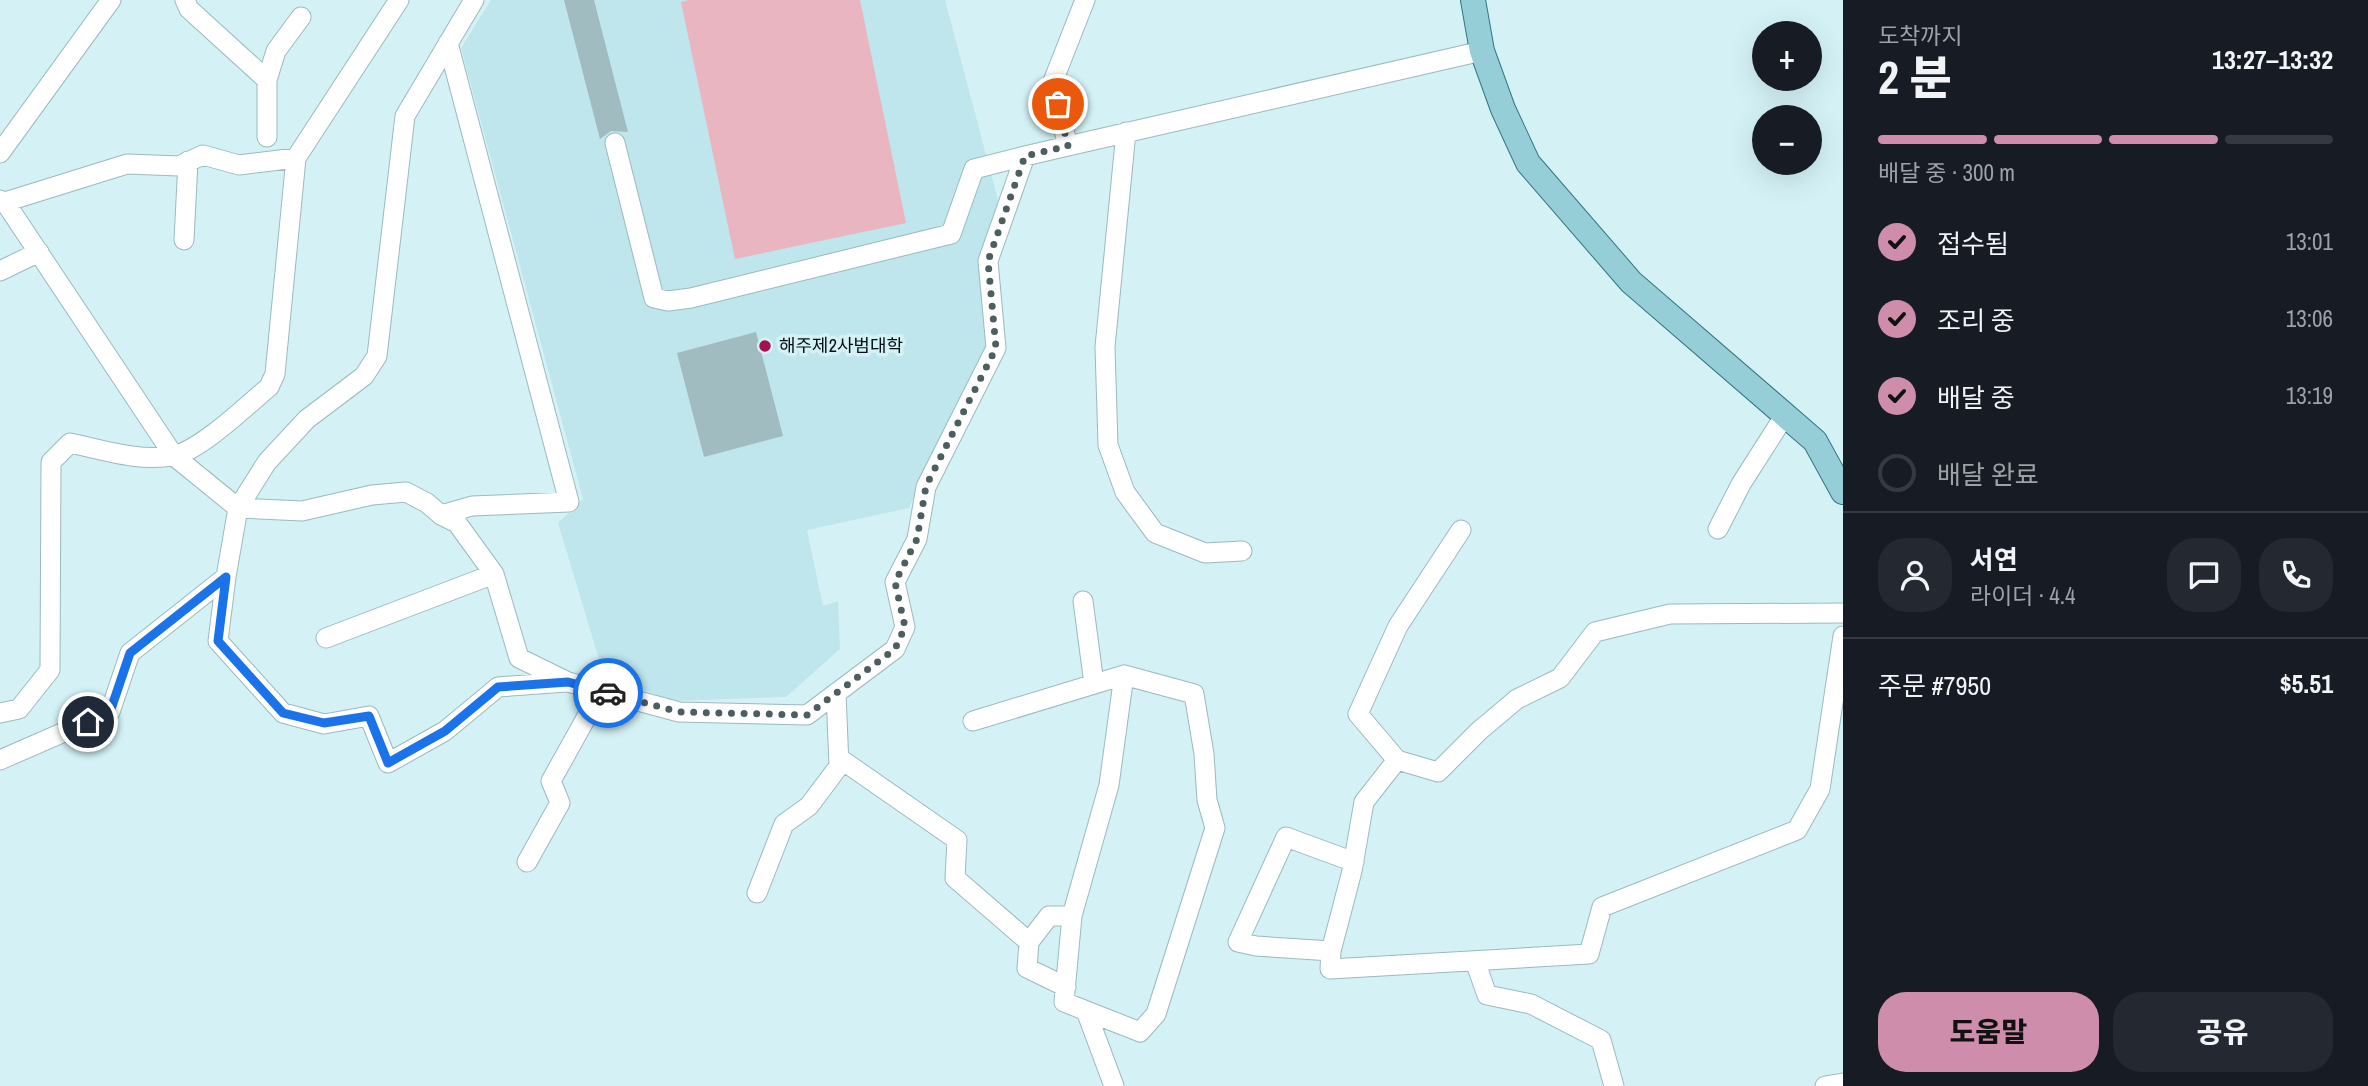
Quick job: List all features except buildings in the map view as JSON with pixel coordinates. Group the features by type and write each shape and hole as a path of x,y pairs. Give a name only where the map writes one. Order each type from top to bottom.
{"main road":[{"path":"1473,0 1482,51 1503,109 1528,163 1631,282 1815,441 1843,492"}],"street":[{"path":"0,153 111,0"},
{"path":"186,0 189,9 267,80"},
{"path":"0,713 19,709 50,670 51,462 70,443 132,457 174,456 202,442 270,387 275,374 296,158 399,0"},
{"path":"474,0 405,116 377,356 364,376 307,419 267,462 238,508 218,641 283,713 324,723 369,716 388,763 445,731 498,687 568,682"},
{"path":"1068,146 1052,84 1085,0"},
{"path":"267,137 267,80 276,51 301,16"},
{"path":"441,515 472,506 569,502 448,43"},
{"path":"615,143 654,298 668,301 691,298 951,234 974,169 1482,51"},
{"path":"1126,132 1105,347 1108,445 1125,492 1155,533 1205,553 1242,551"},
{"path":"296,158 239,165 203,155 179,166 127,164 3,201 174,456 238,508 302,511 372,495 406,492 457,523 494,574 519,658 568,682 679,712 807,715 895,649 905,627 895,582 917,539 926,486 996,348 988,261 1025,156"},
{"path":"184,240 188,162"},
{"path":"0,271 39,252"},
{"path":"1718,528 1741,484 1785,415"},
{"path":"1461,530 1398,626 1358,714 1397,760 1438,772 1479,731 1517,699 1560,678 1595,632 1670,614 1843,613"},
{"path":"326,638 494,574"},
{"path":"0,760 110,712 130,653 226,577"},
{"path":"1083,601 1094,684"},
{"path":"1397,760 1364,802 1354,862 1331,951 1330,969 1589,954 1602,907 1797,830 1821,789 1843,636"},
{"path":"973,722 1124,675 1194,694 1204,754 1207,800 1215,828 1156,1014 1140,1032 1065,1002 1072,916 1109,785 1124,675"},
{"path":"527,862 561,803 551,780 601,691"},
{"path":"757,893 784,824 809,806 839,766 836,693"},
{"path":"839,758 957,840 954,878 1029,942"},
{"path":"1331,951 1256,946 1238,942 1286,836 1354,862"},
{"path":"1066,987 1027,968 1029,942 1049,916 1072,916"},
{"path":"1475,961 1487,995 1531,1004 1601,1040 1614,1086"},
{"path":"1086,1011 1114,1086"},
{"path":"1825,1086 1843,1083"}],"shaded area":[{"name":"해주제2사범대학","path":"491,0 945,0 998,200 982,258 989,341 933,453 909,508 807,530 823,606 838,601 840,649 786,697 675,701 604,676 558,523 583,499 461,48"},
{"path":"860,0 906,223 735,259 681,2"}],"way so far":[{"path":"608,693 679,712 807,715 895,649 905,627 895,582 917,539 926,486 996,348 988,261 1025,156 1068,146 1058,104"}],"place":[{"name":"해주제2사범대학","path":"765,346"}],"route":[{"path":"88,722 110,712 130,653 226,577 218,641 283,713 324,723 369,716 388,763 445,731 498,687 568,682 608,693"}]}
